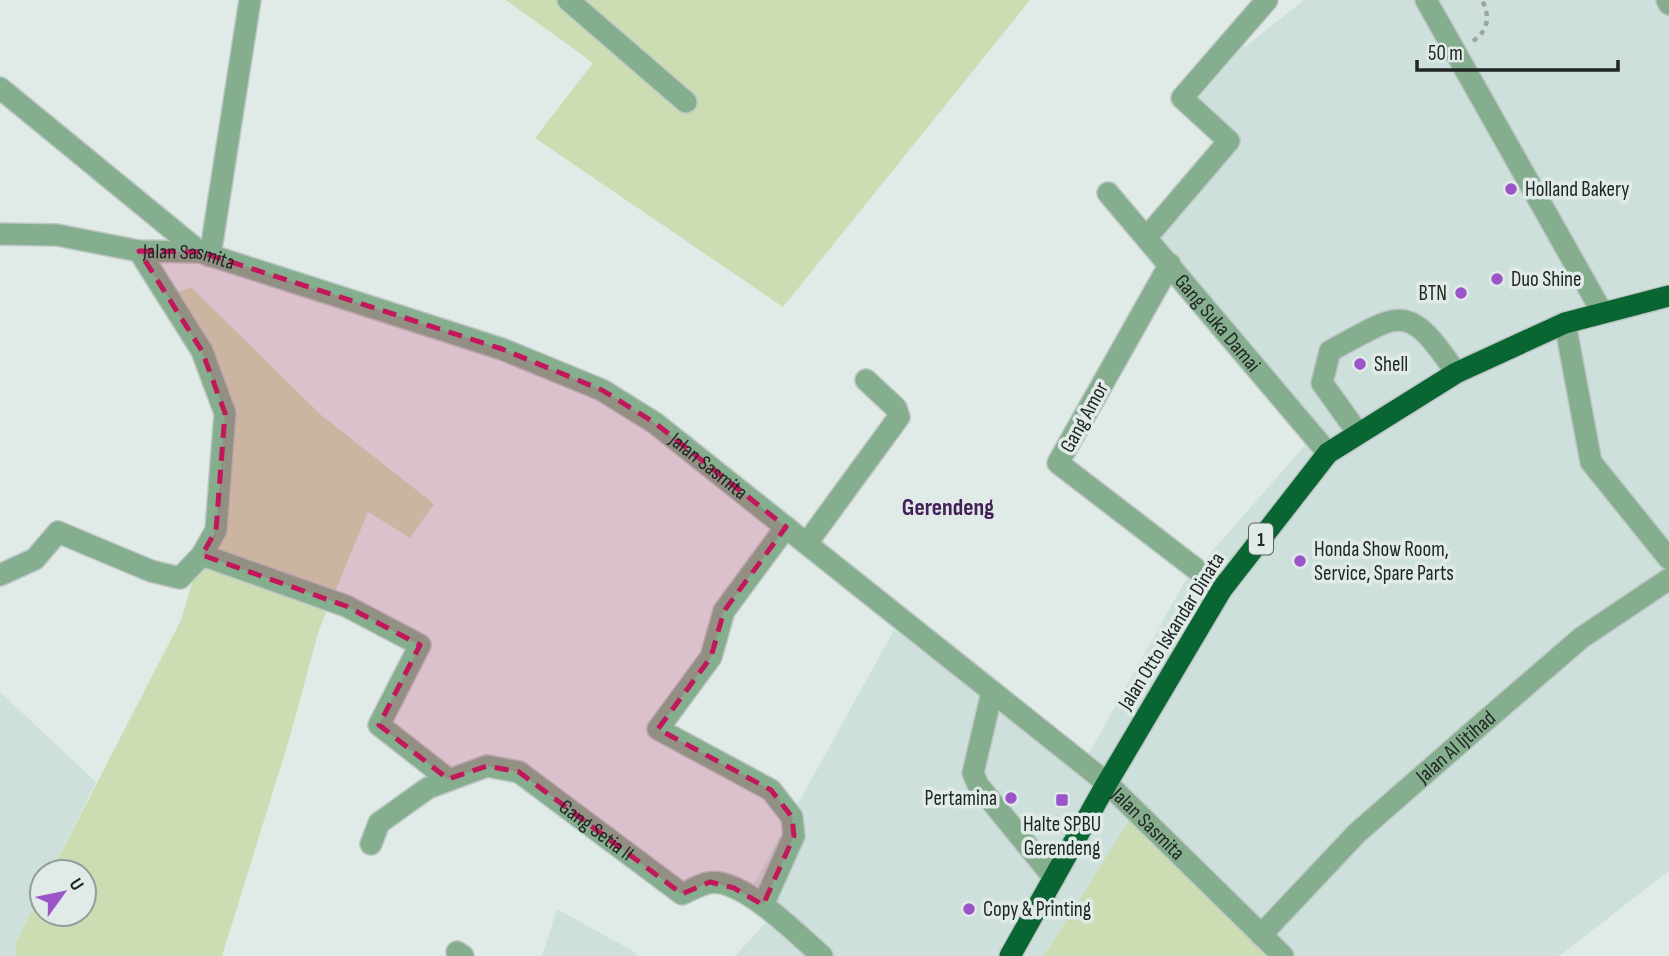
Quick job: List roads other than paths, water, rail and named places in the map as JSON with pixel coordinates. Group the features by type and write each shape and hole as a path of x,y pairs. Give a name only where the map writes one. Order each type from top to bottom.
{"highway":[{"name":"Jalan Otto Iskandar Dinata","path":"1010,956 1107,783 1222,589 1328,453 1456,373 1565,323 1669,296"}],"street":[{"path":"0,88 205,254 250,0"},
{"path":"568,0 686,102"},
{"path":"1147,237 1229,141 1182,98 1267,0"},
{"path":"1426,0 1602,312"},
{"name":"Gang Suka Damai","path":"1108,193 1328,453"},
{"name":"Jalan Sasmita","path":"0,234 57,235 145,251 205,254 502,349 603,390 655,423 1107,783 1283,956"},
{"path":"0,575 35,559 58,532 151,571 180,578 202,555 216,530 225,413 202,351 145,251"},
{"name":"Gang Amor","path":"1170,264 1058,463 1222,589"},
{"path":"1358,433 1322,383 1330,351 1385,321 1409,320 1431,335 1456,373"},
{"path":"1565,323 1591,462 1669,559"},
{"path":"807,543 900,417 896,408 866,380"},
{"path":"763,905 794,836 792,817 771,790 658,729 712,657 724,611 786,527"},
{"path":"202,555 345,606 420,645 379,725 447,779"},
{"name":"Jalan Al Ijtihad","path":"1261,935 1357,833 1485,721 1581,638 1669,579"},
{"path":"992,692 973,773 978,785 1054,878"},
{"name":"Gang Setia II","path":"371,844 379,823 428,788 487,766 519,772 593,831 682,894 710,882 734,888 763,905 822,956"}],"place":[{"name":"Holland Bakery","path":"1511,189"},
{"name":"Duo Shine","path":"1497,279"},
{"name":"BTN","path":"1461,293"},
{"name":"Shell","path":"1360,364"},
{"name":"Honda Show Room, Service, Spare Parts","path":"1300,561"},
{"name":"Pertamina","path":"1011,798"},
{"name":"Halte SPBU Gerendeng","path":"1062,800"},
{"name":"Copy & Printing","path":"969,909"}],"district":[{"name":"Gerendeng","path":"948,507"}]}
